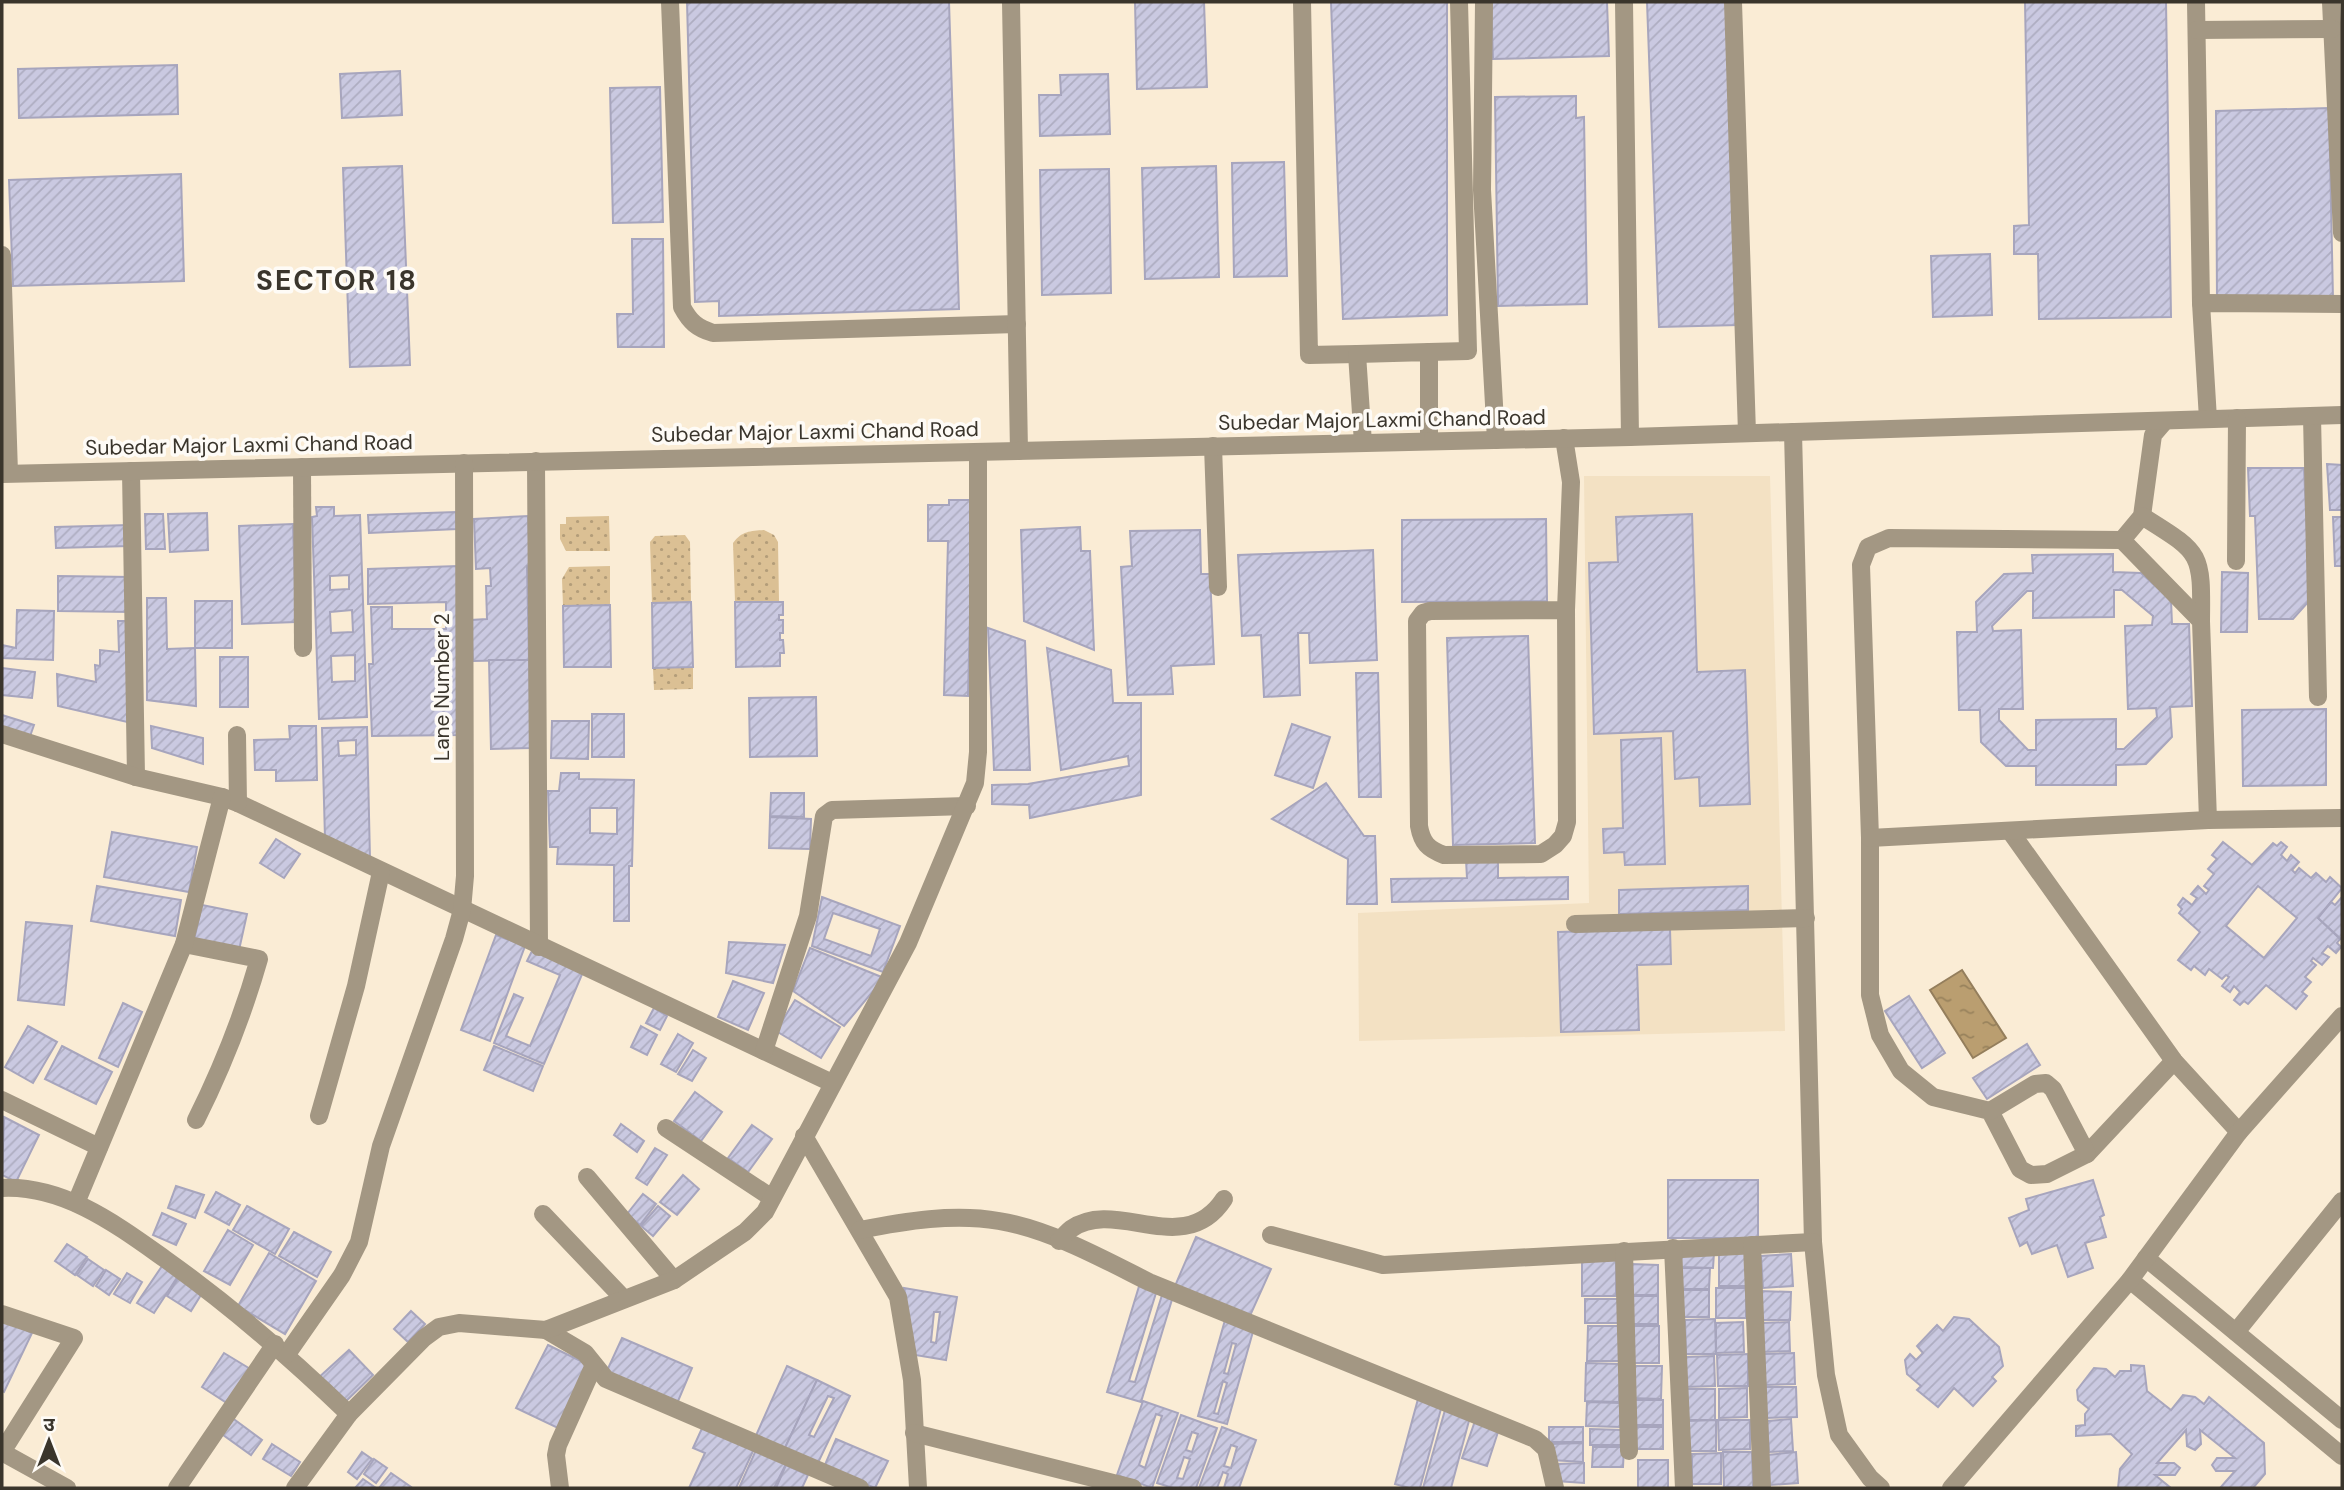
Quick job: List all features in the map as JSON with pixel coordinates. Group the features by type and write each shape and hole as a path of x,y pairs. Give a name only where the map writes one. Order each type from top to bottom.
{"street":[{"path":"670,2 682,307 688,319 698,328 713,333 1017,324"},
{"path":"1011,2 1019,450"},
{"path":"1303,2 1309,355 1468,351 1459,2"},
{"path":"1484,2 1482,190 1496,440"},
{"path":"1624,2 1630,437"},
{"path":"1733,2 1747,433"},
{"path":"2196,2 2201,303 2208,419"},
{"path":"2331,2 2342,233"},
{"path":"2197,30 2332,29"},
{"path":"2,255 5,474"},
{"path":"2201,303 2342,304"},
{"path":"1429,352 1429,441"},
{"path":"1357,354 1363,443"},
{"name":"Subedar Major Laxmi Chand Road","path":"5,474 1630,437 2342,415"},
{"path":"2312,416 2318,697"},
{"path":"2236,561 2237,418"},
{"path":"2122,540 2142,516 2153,435 2165,421"},
{"path":"1793,432 1813,1242 1826,1375 1839,1434 1870,1478 1881,1488"},
{"path":"1564,438 1571,482 1566,610 1567,822 1563,836 1541,854 1444,855 1429,849 1421,838 1419,826 1417,621 1423,613 1430,611 1566,610"},
{"path":"1213,446 1218,587"},
{"path":"546,1330 674,1280 745,1232 765,1212 908,943 975,783 978,752 978,452"},
{"path":"536,461 539,947"},
{"name":"Lane Number 2","path":"177,1488 281,1349 342,1275 359,1242 381,1146 454,939 462,910 465,876 464,463"},
{"path":"302,467 303,648"},
{"path":"131,471 136,777"},
{"path":"2142,516 2185,543 2197,558 2202,579 2208,820"},
{"path":"2087,1154 2053,1089 2046,1083 2035,1084 1990,1111 1933,1097 1901,1071 1880,1035 1870,995 1870,838 1861,565 1868,547 1889,538 2122,540 2201,621"},
{"path":"2,734 136,777 230,800 832,1083"},
{"path":"76,1203 184,944 230,800 237,735"},
{"path":"764,1051 808,916 824,816 832,810 967,806"},
{"path":"1870,838 2208,820 2342,818"},
{"path":"2010,831 2174,1061 2239,1132"},
{"path":"319,1116 356,986 381,872"},
{"path":"1575,924 1806,918"},
{"path":"184,944 259,959 222,1067 196,1120"},
{"path":"1951,1488 2130,1280 2239,1132 2342,1016"},
{"path":"1990,1111 2020,1169 2031,1175 2048,1174 2087,1154 2174,1061"},
{"path":"2,1100 100,1147"},
{"path":"666,1128 772,1198"},
{"path":"804,1136 898,1297 912,1380 918,1488"},
{"path":"587,1177 674,1280"},
{"path":"2,1188 14,1187 46,1193 76,1203 110,1220 190,1277 281,1349 349,1414"},
{"path":"1059,1241 1072,1228 1087,1222 1114,1220 1154,1226 1201,1223 1216,1211 1224,1199"},
{"path":"2236,1332 2342,1201"},
{"path":"543,1214 624,1298"},
{"path":"860,1230 902,1221 969,1218 1001,1221 1059,1241 1149,1282 1535,1438 1546,1449 1555,1488"},
{"path":"1271,1235 1382,1265 1813,1242"},
{"path":"1752,1245 1762,1488"},
{"path":"1673,1248 1684,1488"},
{"path":"1624,1251 1629,1451"},
{"path":"2146,1258 2342,1420"},
{"path":"2130,1280 2342,1456"},
{"path":"2,1314 74,1338 2,1452 67,1488"},
{"path":"295,1488 349,1414 424,1338 439,1327 459,1323 546,1330 585,1353 606,1379 860,1488"},
{"path":"560,1488 556,1455 558,1446 594,1365"},
{"path":"2285,1408 2302,1386"},
{"path":"914,1433 1133,1488"}],"shaded area":[{"path":"1584,476 1770,476 1785,1031 1359,1041 1358,913 1589,903"},
{"path":"609,516 610,551 566,551 560,539 560,524 566,524 566,517"},
{"path":"764,530 774,535 778,542 779,601 735,602 733,543 747,532"},
{"path":"685,535 690,542 691,602 652,603 650,542 655,536"},
{"path":"610,566 610,605 563,606 562,579 569,567"},
{"path":"693,667 693,689 654,690 653,668"}],"water":[{"path":"1962,970 2006,1038 1973,1058 1930,990"}],"building":[{"path":"687,2 949,2 959,309 719,316 719,301 695,302"},
{"path":"1135,2 1204,2 1207,87 1137,89"},
{"path":"1331,2 1447,2 1447,315 1343,319"},
{"path":"1491,2 1607,2 1609,56 1493,59"},
{"path":"1647,2 1726,2 1738,325 1659,327"},
{"path":"2025,2 2166,2 2171,317 2039,319 2038,254 2014,254 2014,226 2029,225"},
{"path":"177,65 178,114 19,118 18,69"},
{"path":"400,71 402,115 342,118 340,74"},
{"path":"1108,74 1110,134 1040,136 1039,95 1061,95 1060,75"},
{"path":"660,87 663,222 613,223 610,88"},
{"path":"1576,96 1576,118 1584,117 1587,304 1498,306 1495,97"},
{"path":"2329,108 2333,299 2217,301 2216,111"},
{"path":"1284,162 1287,276 1234,277 1232,163"},
{"path":"402,166 410,365 350,367 343,168"},
{"path":"1216,166 1219,277 1145,279 1142,168"},
{"path":"1109,169 1111,293 1042,295 1040,170"},
{"path":"181,174 184,281 13,286 9,180"},
{"path":"632,239 663,239 664,347 618,347 617,314 633,314"},
{"path":"1990,254 1992,315 1933,317 1931,256"},
{"path":"2327,464 2342,465 2342,510 2330,510"},
{"path":"2248,468 2304,468 2310,600 2293,619 2259,619 2255,516 2250,516"},
{"path":"949,500 973,500 968,696 944,695 948,541 928,541 928,505 949,505"},
{"path":"316,507 334,507 334,516 360,515 367,717 319,719 312,517 317,516","holes":["349,575 349,589 330,590 330,576","352,610 353,632 331,633 330,612","355,655 355,681 332,682 331,656"]},
{"path":"456,512 457,529 369,533 368,515"},
{"path":"207,513 208,550 170,552 168,514"},
{"path":"145,514 163,514 165,549 146,549"},
{"path":"1692,514 1697,672 1745,670 1750,804 1700,806 1699,777 1675,779 1673,731 1594,734 1589,563 1618,562 1616,517"},
{"path":"528,516 529,660 473,661 471,620 487,619 486,586 491,586 490,568 476,569 474,519"},
{"path":"2333,517 2342,517 2342,566 2335,566"},
{"path":"1546,519 1547,601 1402,602 1402,520"},
{"path":"293,524 296,622 242,624 239,526"},
{"path":"129,525 129,546 56,548 55,527"},
{"path":"1080,527 1081,551 1090,551 1094,650 1024,621 1021,530"},
{"path":"1200,530 1201,574 1210,574 1214,664 1171,666 1173,694 1128,695 1121,567 1132,566 1130,531"},
{"path":"1373,550 1377,660 1310,663 1309,633 1298,633 1300,695 1264,697 1261,635 1242,636 1238,555"},
{"path":"2113,554 2113,572 2141,573 2171,600 2172,624 2189,624 2192,706 2170,707 2172,737 2146,764 2116,765 2116,785 2036,785 2036,766 2006,766 1981,742 1980,710 1959,710 1957,632 1977,632 1976,602 2004,574 2033,573 2032,555","holes":["2114,590 2122,590 2153,616 2152,625 2125,626 2128,709 2156,708 2157,717 2124,749 2116,749 2116,719 2036,720 2036,750 2028,750 1999,720 1999,709 2023,709 2021,630 1993,631 1992,626 2027,591 2033,591 2033,618 2114,617"]},
{"path":"458,566 462,735 372,736 369,664 373,664 371,607 392,607 392,629 446,629 446,602 368,604 368,569"},
{"path":"2222,572 2248,573 2247,632 2221,632"},
{"path":"58,576 132,577 131,612 58,611"},
{"path":"147,598 166,598 167,649 195,648 196,706 147,700"},
{"path":"195,601 232,601 232,648 195,648"},
{"path":"691,602 693,667 653,668 652,603"},
{"path":"735,602 783,602 783,615 779,615 779,620 783,620 780,640 783,640 784,653 780,653 780,666 736,667"},
{"path":"610,605 611,667 564,667 563,606"},
{"path":"17,610 54,611 53,660 2,658 2,645 16,648"},
{"path":"118,621 132,621 136,724 58,706 57,674 96,682 95,665 100,666 100,650 119,652"},
{"path":"988,628 1025,641 1030,770 994,770"},
{"path":"1528,636 1535,843 1453,845 1447,638"},
{"path":"1047,648 1111,670 1113,703 1141,703 1141,795 1030,818 1029,805 992,804 992,785 1028,784 1129,766 1128,756 1061,770"},
{"path":"220,657 248,657 248,707 220,707"},
{"path":"489,660 529,660 531,748 491,749"},
{"path":"2,668 35,672 32,698 2,695"},
{"path":"1356,673 1378,673 1381,797 1359,797"},
{"path":"816,697 817,756 750,757 749,698"},
{"path":"2326,709 2326,785 2243,786 2242,710"},
{"path":"592,714 624,714 624,757 592,757"},
{"path":"2,715 34,725 28,742 2,733"},
{"path":"552,721 589,721 588,759 551,758"},
{"path":"1292,724 1330,737 1313,788 1275,775"},
{"path":"151,726 203,738 203,764 152,748"},
{"path":"289,726 316,726 317,780 276,781 276,770 255,770 254,740 290,739"},
{"path":"367,727 370,859 325,838 322,728","holes":["356,740 356,755 339,756 338,741"]},
{"path":"1661,738 1665,864 1625,865 1624,852 1604,853 1603,829 1623,828 1621,740"},
{"path":"561,773 579,773 579,779 634,780 629,921 614,921 614,865 557,864 558,847 550,847 548,791 559,791","holes":["590,808 617,808 617,834 590,833"]},
{"path":"1326,783 1364,836 1375,836 1377,904 1347,904 1348,859 1272,819"},
{"path":"771,793 804,793 804,817 770,816"},
{"path":"770,817 811,819 810,849 769,848"},
{"path":"112,832 197,847 189,892 104,877"},
{"path":"276,839 300,854 284,878 260,863"},
{"path":"2223,842 2252,865 2273,843 2277,846 2281,842 2287,847 2281,855 2287,861 2291,855 2299,862 2292,870 2295,873 2299,868 2311,878 2316,873 2326,882 2330,877 2342,888 2318,918 2340,939 2337,943 2341,947 2336,953 2328,946 2322,953 2329,957 2322,965 2313,958 2311,961 2316,965 2305,977 2311,982 2302,992 2307,996 2296,1009 2266,985 2248,1004 2244,1001 2240,1005 2234,1000 2240,992 2234,986 2230,992 2222,986 2229,977 2226,975 2222,979 2209,969 2205,975 2194,966 2191,970 2178,960 2200,932 2179,913 2182,909 2178,905 2183,898 2192,905 2197,898 2191,894 2198,886 2206,894 2209,890 2204,886 2214,874 2208,869 2217,859 2212,855","holes":["2258,886 2297,918 2264,958 2226,926"]},
{"path":"1498,859 1498,878 1568,877 1568,899 1392,902 1391,879 1467,878 1466,860"},
{"path":"97,886 181,900 175,936 91,921"},
{"path":"1748,886 1748,910 1619,914 1619,890"},
{"path":"822,897 900,926 883,972 812,946","holes":["833,913 880,929 871,956 824,939"]},
{"path":"2342,897 2342,940 2318,918 2331,902 2335,905"},
{"path":"202,905 247,914 239,950 194,940"},
{"path":"26,922 72,926 64,1005 18,1000"},
{"path":"1670,929 1671,964 1637,965 1639,1030 1561,1032 1558,932"},
{"path":"496,935 525,946 490,1041 461,1030"},
{"path":"729,942 785,945 773,983 726,973"},
{"path":"810,948 884,978 844,1026 793,991"},
{"path":"532,951 583,972 544,1064 494,1043 514,994 523,998 506,1036 530,1046 560,975 527,961"},
{"path":"733,981 764,993 748,1030 718,1017"},
{"path":"1909,996 1945,1053 1922,1068 1885,1011"},
{"path":"795,1000 840,1027 821,1058 776,1031"},
{"path":"123,1003 142,1012 118,1067 99,1058"},
{"path":"654,1008 667,1016 660,1030 646,1023"},
{"path":"28,1026 57,1042 33,1083 5,1067"},
{"path":"641,1026 657,1035 647,1055 631,1047"},
{"path":"678,1034 693,1043 676,1072 661,1064"},
{"path":"2027,1044 2040,1065 1987,1099 1973,1078"},
{"path":"62,1046 112,1072 96,1104 45,1079"},
{"path":"494,1046 543,1066 533,1091 484,1070"},
{"path":"693,1050 706,1058 692,1081 678,1074"},
{"path":"695,1092 722,1112 701,1141 674,1121"},
{"path":"4,1117 39,1135 16,1182 2,1175"},
{"path":"621,1124 644,1141 637,1152 614,1135"},
{"path":"752,1125 772,1139 748,1172 728,1158"},
{"path":"655,1148 667,1155 647,1185 636,1178"},
{"path":"683,1175 699,1189 677,1215 660,1202"},
{"path":"1668,1180 1758,1180 1758,1238 1668,1238"},
{"path":"2093,1180 2104,1215 2100,1217 2106,1237 2085,1243 2093,1268 2068,1277 2057,1245 2032,1254 2027,1242 2020,1246 2009,1218 2029,1210 2026,1199"},
{"path":"176,1186 204,1195 195,1218 168,1208"},
{"path":"216,1192 240,1205 229,1225 205,1212"},
{"path":"643,1194 656,1204 640,1225 627,1214"},
{"path":"247,1206 289,1229 275,1254 233,1230"},
{"path":"658,1206 670,1216 653,1236 641,1226"},
{"path":"162,1213 186,1224 176,1245 153,1235"},
{"path":"228,1230 253,1245 230,1285 204,1271"},
{"path":"294,1232 331,1252 317,1277 279,1256"},
{"path":"1196,1237 1271,1269 1249,1318 1175,1286"},
{"path":"67,1244 87,1257 75,1275 55,1261"},
{"path":"1681,1252 1714,1253 1713,1268 1680,1267"},
{"path":"1719,1252 1747,1252 1747,1286 1719,1286"},
{"path":"269,1253 316,1281 285,1334 238,1306"},
{"path":"1791,1254 1793,1286 1763,1288 1761,1256"},
{"path":"88,1259 104,1270 93,1286 77,1275"},
{"path":"1582,1260 1616,1260 1616,1296 1582,1296"},
{"path":"1631,1264 1658,1265 1658,1295 1630,1295"},
{"path":"162,1266 178,1276 154,1313 137,1303"},
{"path":"1682,1268 1710,1268 1709,1289 1682,1289"},
{"path":"106,1270 120,1279 109,1295 96,1286"},
{"path":"127,1273 142,1282 130,1303 114,1294"},
{"path":"180,1275 204,1290 191,1311 167,1296"},
{"path":"1140,1283 1174,1293 1141,1402 1107,1392","holes":["1156,1293 1162,1295 1135,1382 1129,1381"]},
{"path":"904,1288 957,1297 946,1360 915,1355","holes":["934,1312 940,1312 936,1343 931,1342"]},
{"path":"1716,1288 1746,1288 1746,1318 1716,1318"},
{"path":"1680,1290 1709,1290 1709,1317 1680,1317"},
{"path":"1760,1291 1791,1292 1790,1320 1760,1320"},
{"path":"1631,1296 1658,1296 1658,1324 1631,1324"},
{"path":"1585,1299 1619,1299 1619,1323 1585,1323"},
{"path":"411,1311 425,1324 408,1342 394,1329"},
{"path":"1954,1317 1969,1319 1999,1347 2003,1366 1992,1377 1996,1381 1973,1406 1954,1388 1938,1407 1917,1390 1921,1386 1907,1374 1905,1360 1910,1354 1916,1360 1923,1353 1917,1346 1937,1325 1943,1331"},
{"path":"2,1319 32,1333 4,1392 2,1391"},
{"path":"1715,1319 1716,1354 1686,1354 1685,1320"},
{"path":"1225,1320 1254,1328 1227,1424 1198,1416","holes":["1232,1343 1236,1344 1228,1374 1224,1373","1223,1381 1227,1383 1218,1414 1214,1413"]},
{"path":"1743,1322 1744,1352 1716,1353 1716,1323"},
{"path":"1789,1322 1790,1351 1763,1352 1762,1323"},
{"path":"1588,1326 1620,1326 1621,1361 1587,1361"},
{"path":"1631,1326 1659,1326 1659,1363 1631,1363"},
{"path":"622,1338 692,1368 676,1406 605,1375"},
{"path":"548,1345 591,1366 560,1429 516,1408"},
{"path":"349,1350 373,1375 342,1405 317,1379"},
{"path":"224,1353 252,1370 230,1405 202,1387"},
{"path":"1794,1353 1795,1384 1765,1385 1764,1354"},
{"path":"1748,1354 1748,1386 1718,1386 1717,1355"},
{"path":"1714,1356 1715,1386 1685,1387 1685,1357"},
{"path":"1586,1363 1620,1364 1619,1402 1585,1401"},
{"path":"2131,1365 2144,1366 2147,1391 2171,1410 2183,1395 2195,1397 2204,1404 2209,1397 2264,1443 2265,1474 2253,1488 2220,1488 2235,1471 2216,1471 2212,1465 2217,1458 2235,1458 2200,1430 2201,1444 2195,1450 2187,1446 2186,1430 2157,1463 2174,1463 2180,1468 2175,1475 2155,1475 2171,1488 2118,1488 2120,1469 2132,1454 2111,1434 2076,1436 2076,1426 2085,1425 2085,1414 2089,1409 2078,1400 2077,1390 2094,1368 2106,1369 2115,1377 2120,1371 2131,1371"},
{"path":"787,1366 817,1380 783,1452 754,1440"},
{"path":"1631,1366 1662,1366 1661,1399 1630,1398"},
{"path":"817,1380 850,1396 816,1467 783,1452","holes":["828,1396 834,1398 814,1437 809,1435"]},
{"path":"1764,1387 1796,1387 1797,1417 1765,1418"},
{"path":"1747,1388 1747,1417 1719,1418 1719,1389"},
{"path":"1686,1389 1715,1389 1715,1420 1686,1420"},
{"path":"1418,1399 1442,1405 1420,1488 1409,1488 1395,1484"},
{"path":"1632,1400 1663,1400 1663,1425 1632,1425"},
{"path":"1143,1401 1178,1413 1152,1488 1117,1475","holes":["1156,1414 1162,1416 1145,1468 1139,1465"]},
{"path":"1587,1402 1620,1403 1620,1427 1586,1426"},
{"path":"1445,1410 1470,1417 1451,1488 1423,1488"},
{"path":"1181,1415 1217,1428 1196,1488 1173,1488 1157,1483","holes":["1192,1432 1198,1434 1192,1452 1186,1450","1184,1457 1190,1459 1183,1479 1177,1478"]},
{"path":"231,1417 262,1440 251,1455 219,1432"},
{"path":"1791,1419 1793,1451 1769,1452 1767,1421"},
{"path":"1716,1420 1716,1451 1688,1451 1687,1421"},
{"path":"1718,1420 1750,1420 1750,1449 1719,1450"},
{"path":"1475,1421 1499,1429 1487,1466 1462,1458"},
{"path":"703,1426 754,1449 736,1488 689,1488 705,1453 693,1448"},
{"path":"1222,1427 1256,1440 1239,1488 1224,1488 1228,1474 1223,1472 1217,1488 1199,1488","holes":["1231,1445 1237,1447 1231,1468 1224,1466"]},
{"path":"1549,1427 1583,1427 1583,1442 1549,1442"},
{"path":"1634,1427 1663,1427 1663,1449 1634,1449"},
{"path":"1590,1429 1623,1430 1622,1445 1590,1445"},
{"path":"836,1439 888,1461 875,1488 824,1467"},
{"path":"1583,1443 1583,1462 1551,1460 1551,1444"},
{"path":"272,1444 300,1462 291,1476 263,1459"},
{"path":"1593,1447 1624,1447 1623,1467 1592,1467"},
{"path":"756,1450 786,1464 774,1488 739,1488"},
{"path":"362,1452 372,1459 357,1479 348,1472"},
{"path":"1723,1452 1752,1452 1753,1487 1724,1487"},
{"path":"1796,1452 1798,1483 1770,1485 1767,1455"},
{"path":"1721,1453 1721,1484 1692,1484 1692,1454"},
{"path":"374,1459 387,1468 376,1483 364,1474"},
{"path":"1638,1460 1668,1460 1668,1488 1638,1488"},
{"path":"1584,1463 1584,1483 1556,1481 1557,1464"},
{"path":"786,1465 808,1475 802,1488 776,1488"},
{"path":"391,1473 411,1487 379,1488"},
{"path":"363,1479 376,1488 355,1488"}],"district":[{"name":"SECTOR 18","path":"337,280"}]}
